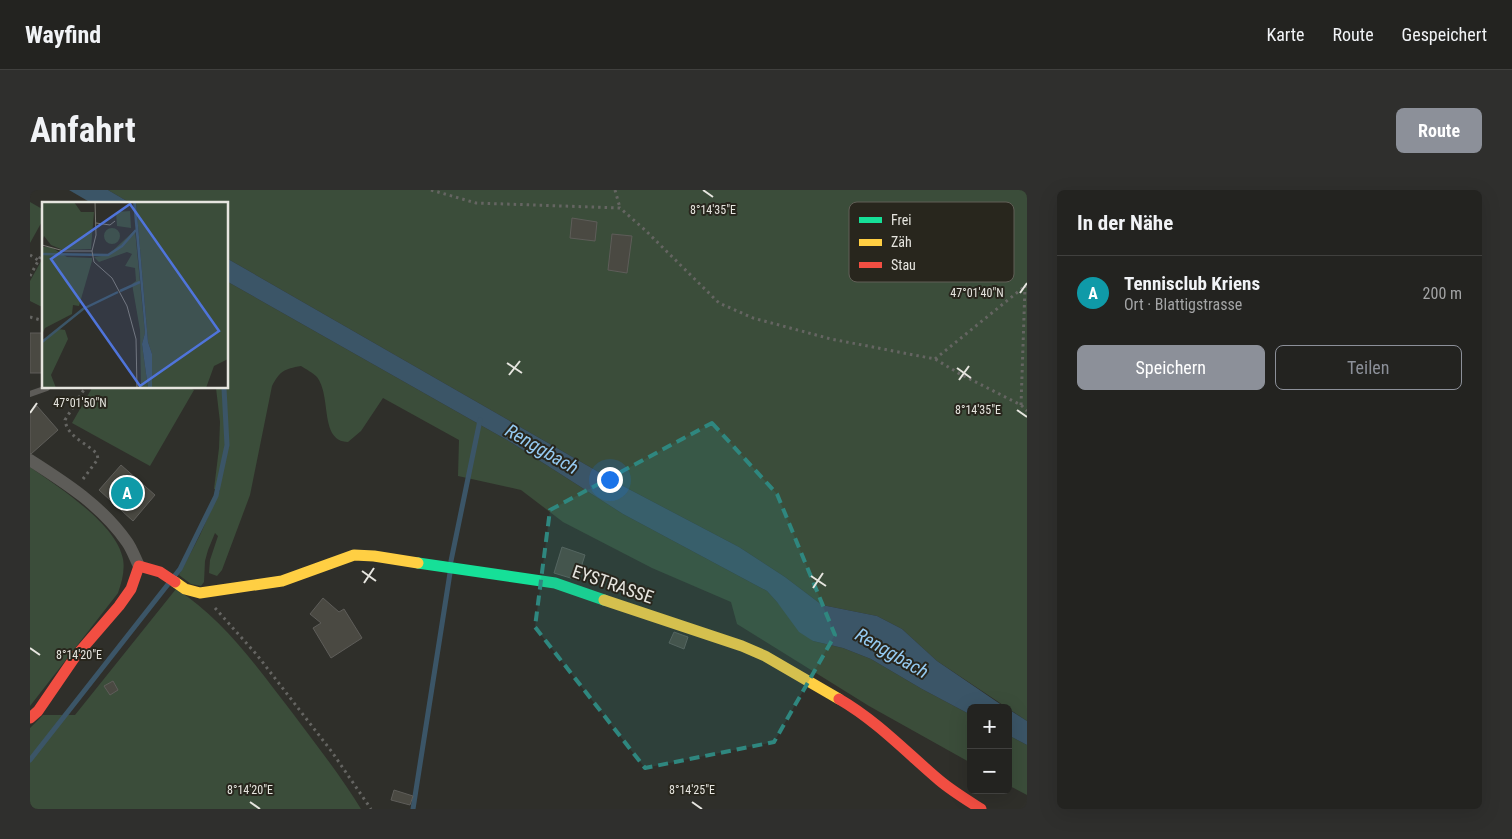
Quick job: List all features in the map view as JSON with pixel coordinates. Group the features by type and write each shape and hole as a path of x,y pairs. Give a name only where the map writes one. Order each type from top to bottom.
{"street":[{"path":"30,460 75,490 108,518 127,543 139,566 131,589 119,606 75,657 38,711 30,718"},
{"name":"EYSTRASSE","path":"139,566 160,572 185,589 200,593 282,581 354,555 374,556 556,583 742,646 765,656 857,710 882,729 941,782 981,809"}],"lane":[{"path":"30,394 44,389"}],"path":[{"path":"431,190 476,203 620,208"},
{"path":"615,190 620,208 719,303 753,318 831,339 935,359 1021,405 1027,411"},
{"path":"30,276 40,261 42,252"},
{"path":"30,255 40,261"},
{"path":"935,359 1026,285"},
{"path":"1021,405 1026,285"},
{"path":"75,490 98,459 97,454 65,426 64,420 84,389"},
{"path":"200,593 257,655 332,752 371,809"}],"highlighted area":[{"path":"712,423 777,494 835,635 774,742 645,768 535,627 550,510"}],"green space":[{"path":"108,190 1027,190 1027,721 1012,711 1012,704 1002,704 937,661 902,629 877,616 822,605 785,577 739,547 623,486 229,260 229,202 129,202"},
{"path":"30,202 42,209 42,222 30,243"},
{"path":"42,260 42,307 30,301 30,281"},
{"path":"229,283 512,443 623,514 767,591 813,641 843,648 871,659 967,713 967,761 869,706 737,624 731,602 652,568 563,522 521,490 458,476 459,440 383,398 361,431 348,442 339,440 329,426 324,395 317,377 301,366 290,368 283,372 272,386 250,495 222,570 217,576 209,573 210,560 218,536 215,533 205,561 204,582 201,586 191,584 179,575 200,535 220,490 214,489 220,422 216,389 229,389"},
{"path":"91,389 194,390 150,466 72,423"},
{"path":"30,467 70,495 98,519 118,546 124,567 118,593 30,706"},
{"path":"176,589 210,615 240,647 320,750 361,809 30,809 30,728 43,715 75,715"},
{"path":"1012,737 1027,745 1027,795 1012,787"}],"water":[{"path":"69,190 108,190 129,202 90,202"},
{"name":"Renggbach","path":"229,260 623,486 739,547 785,577 822,605 877,616 902,629 937,661 1000,704 967,704 967,713 871,659 843,648 813,641 799,632 767,591 623,514 512,443 229,283"},
{"path":"1012,712 1027,721 1027,745 1012,737"}],"building":[{"path":"572,218 597,222 595,241 570,238"},
{"path":"612,234 632,236 627,273 608,270"},
{"path":"30,333 42,333 42,373 30,373"},
{"path":"37,406 58,430 31,454 30,412"},
{"path":"121,465 155,495 133,521 99,490"},
{"path":"562,547 585,555 577,580 554,573"},
{"path":"323,598 339,612 344,609 362,638 331,658 313,628 321,623 310,614"},
{"path":"674,632 688,637 684,649 669,643"},
{"path":"113,681 118,690 110,695 104,686"},
{"path":"394,790 413,796 410,805 391,800"}],"waterway":[{"path":"30,760 180,569 216,496 227,445 224,389"},
{"path":"451,561 480,420"},
{"path":"413,809 450,573"}],"traffic: fast":[{"path":"418,563 555,583 604,600"}],"traffic: slow":[{"path":"175,582 185,589 200,593 282,581 354,555 418,563"},
{"path":"604,600 742,646 765,656 839,699"}],"traffic: jam":[{"path":"30,718 38,711 75,657 119,606 131,589 139,566 160,572 175,582"},
{"path":"839,699 879,727 944,784 981,809"}],"place":[{"name":"Tennisclub Kriens","path":"127,493"}]}
